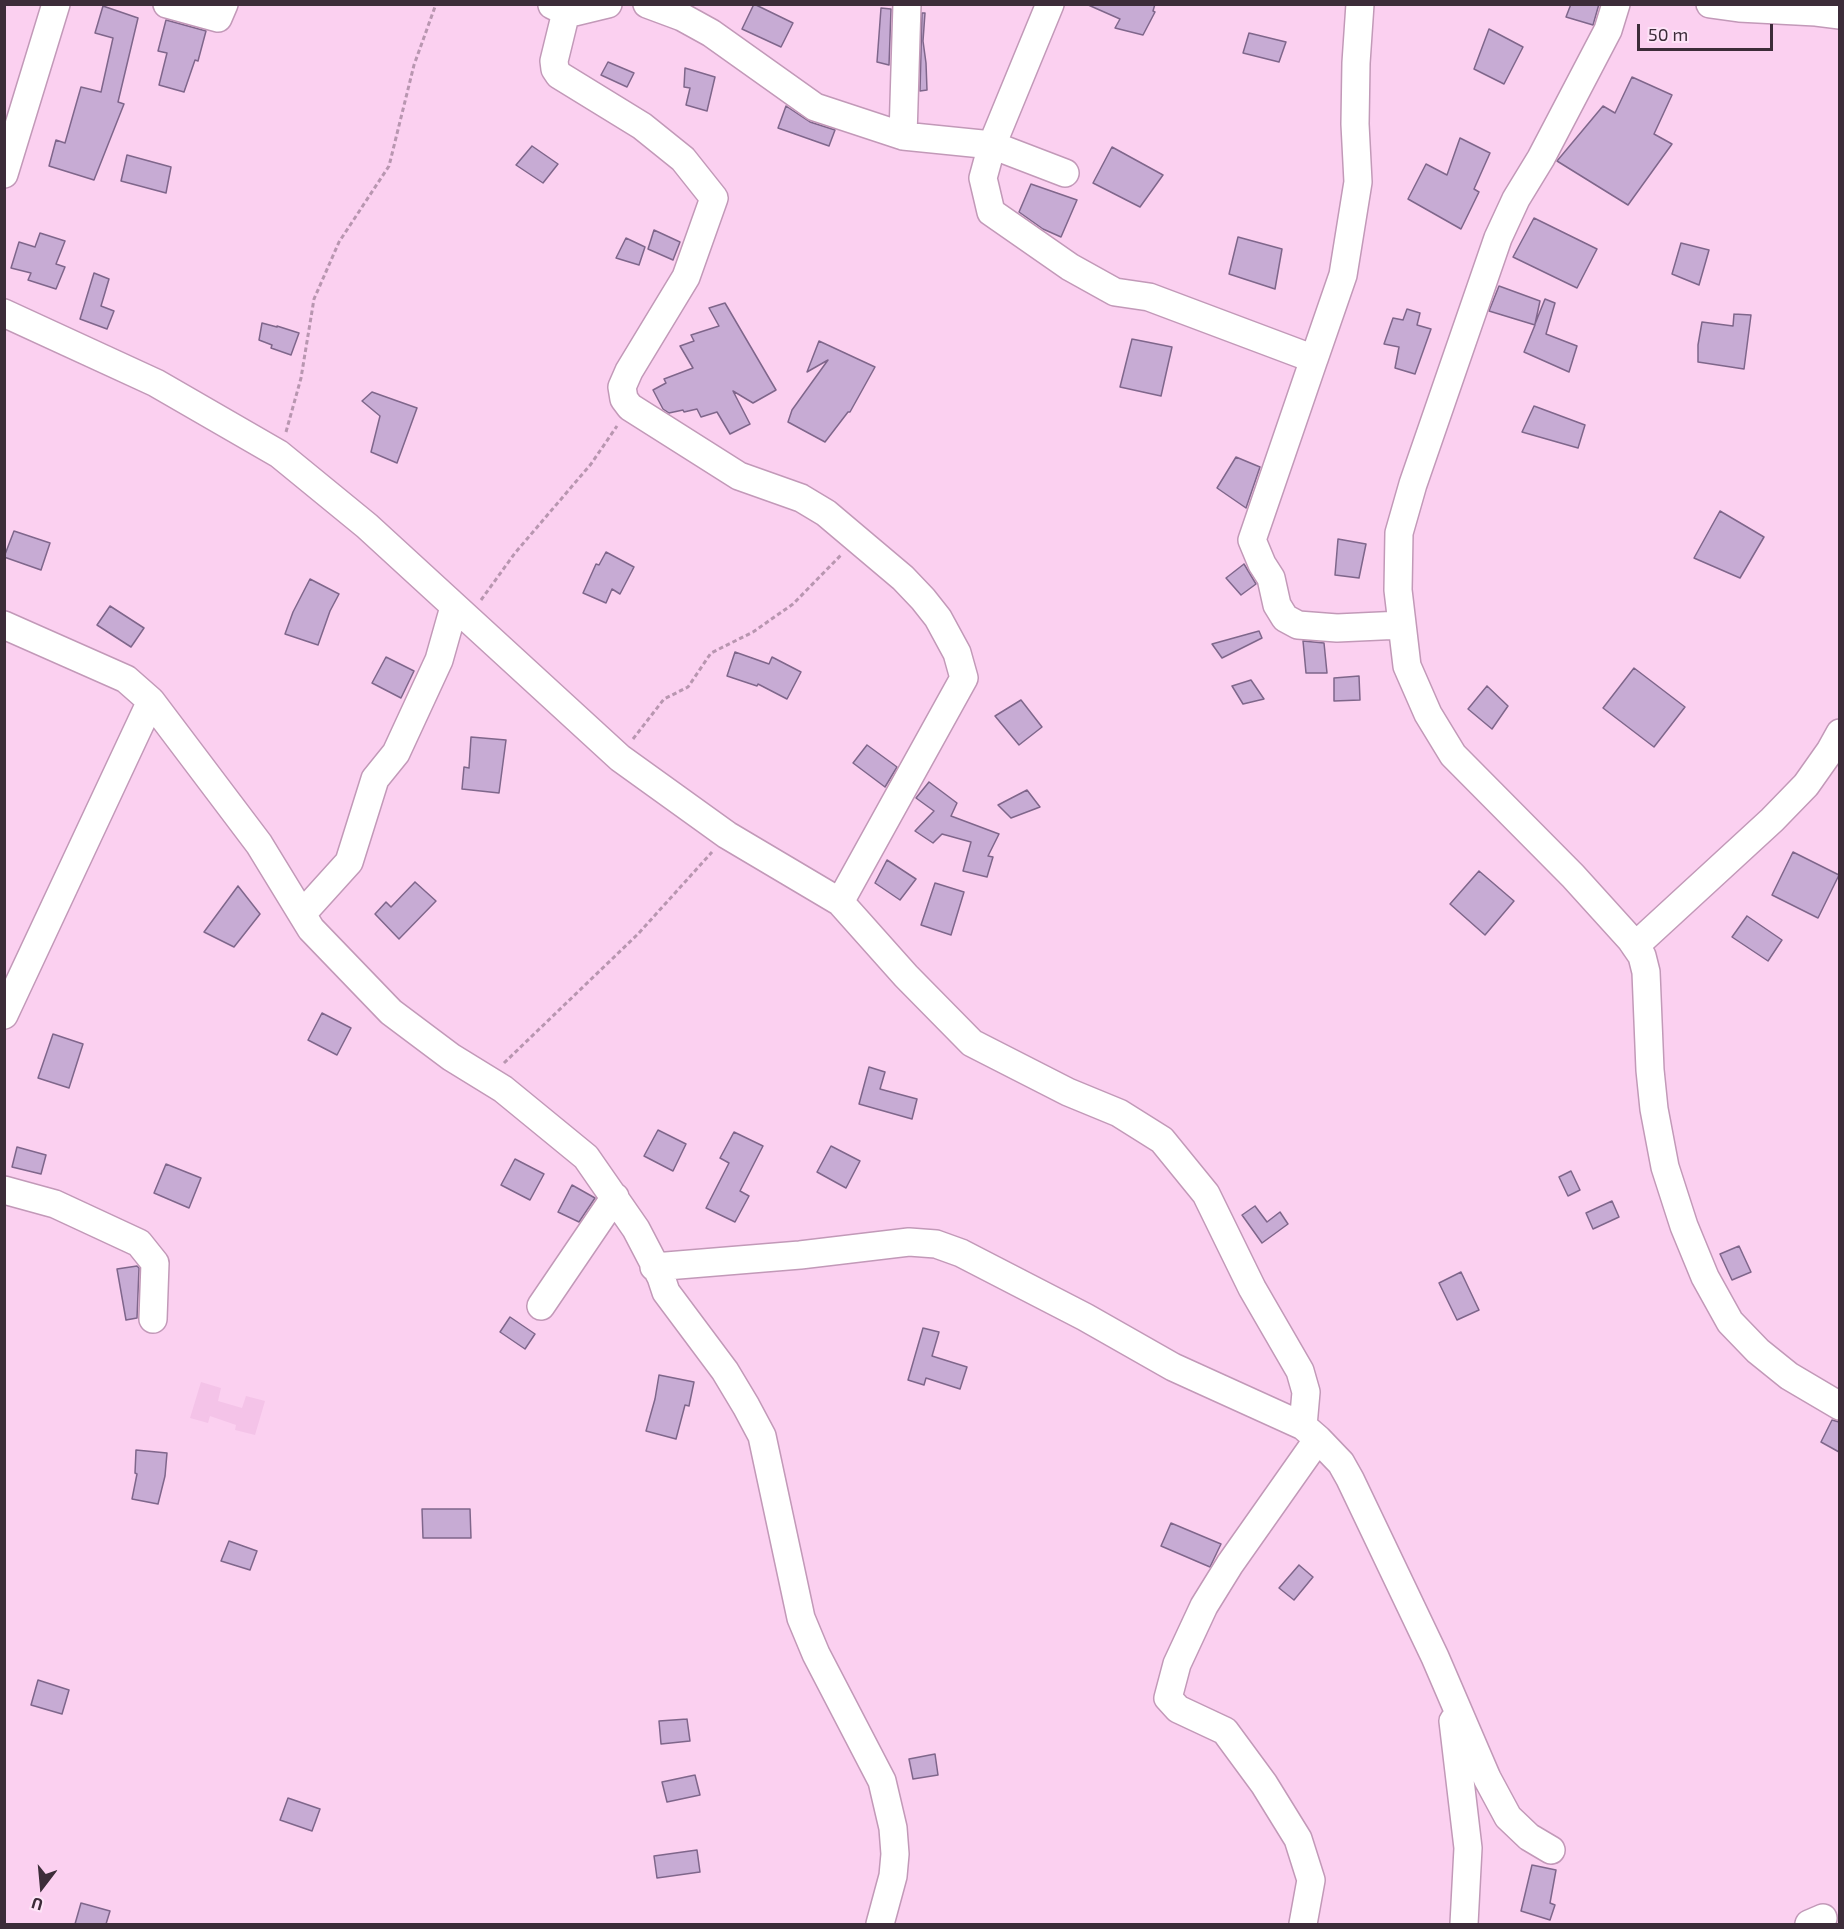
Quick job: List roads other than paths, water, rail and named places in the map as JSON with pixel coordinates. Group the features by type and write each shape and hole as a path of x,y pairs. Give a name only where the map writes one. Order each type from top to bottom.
{"street":[{"path":"4,174 13,116 56,4"},
{"path":"167,4 218,18 224,4"},
{"path":"608,4 575,12 558,8 555,69 559,75 642,126 683,159 714,198 686,277 625,379 622,387 624,399 630,407 739,476 814,504 903,578 928,605 938,618 957,653 964,678 840,902"},
{"path":"647,4 682,17 711,33 815,107 903,136 992,145 1065,173"},
{"path":"903,136 907,4"},
{"path":"1050,4 992,145 983,178 991,212 1060,260 1115,292 1149,297 1314,359"},
{"path":"1360,4 1355,124 1358,182 1343,275 1252,540 1271,578 1277,604 1285,618 1298,625 1337,628 1402,625"},
{"path":"1616,4 1608,30 1541,158 1516,199 1498,238 1413,484 1399,533 1398,590 1407,666 1428,714 1453,755 1573,876 1642,956 1646,972 1653,1099 1665,1167 1684,1226 1705,1277 1730,1322 1758,1352 1789,1376 1839,1406"},
{"path":"1710,4 1739,9 1839,15"},
{"path":"4,313 156,383 279,454 367,526 620,758 727,835 840,902 906,976 972,1044 1068,1092 1119,1113 1162,1140 1206,1194 1252,1288 1300,1371 1306,1392 1310,1433 1204,1606 1177,1664 1168,1698 1178,1709 1225,1731 1264,1784 1298,1839 1311,1880 1303,1924"},
{"path":"302,914 349,862 375,779 396,753 461,614"},
{"path":"4,625 126,680 151,701 259,844 311,929 391,1012 451,1057 487,1079 546,1123 586,1157 615,1197 643,1240 666,1292 725,1371 762,1436 801,1618 816,1654 882,1781 893,1828 895,1854 893,1876 880,1924"},
{"path":"4,1015 151,701"},
{"path":"1635,946 1772,820 1806,785 1830,751 1839,733"},
{"path":"4,1190 55,1204 139,1243 155,1263 153,1319"},
{"path":"541,1306 615,1197"},
{"path":"654,1267 800,1255 909,1242 936,1244 961,1253 1085,1317 1173,1367 1310,1433 1341,1463 1350,1479 1449,1690 1487,1778 1508,1818 1529,1837 1551,1850"},
{"path":"1449,1690 1468,1848 1464,1924"}]}
